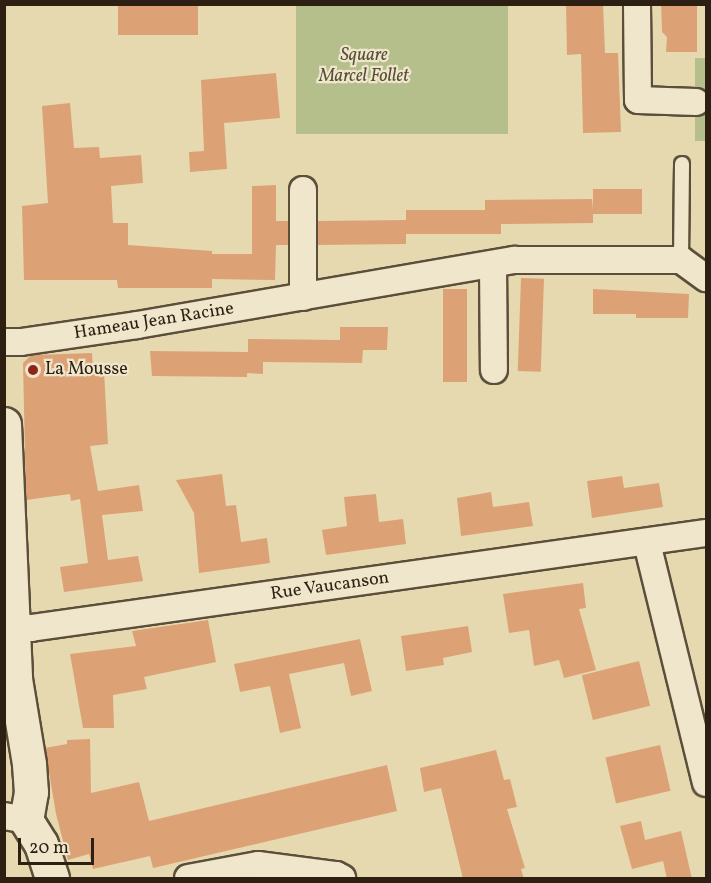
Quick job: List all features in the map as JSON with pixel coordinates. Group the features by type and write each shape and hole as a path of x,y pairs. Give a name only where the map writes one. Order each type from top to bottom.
{"main road":[{"path":"4,424 7,589 15,679 29,764 31,792 15,818 40,844 52,879"}],"street":[{"path":"638,4 638,100 696,102"},
{"path":"303,190 303,297"},
{"name":"Hameau Jean Racine","path":"4,342 21,342 137,326 514,260 681,260"},
{"path":"681,260 706,278"},
{"path":"493,264 494,370"},
{"name":"Rue Vaucanson","path":"12,627 32,628 706,533"},
{"path":"647,543 706,783"},
{"path":"188,879 258,865 336,875 342,879"}],"lane":[{"path":"681,260 682,164"}],"green space":[{"name":"Square Marcel Follet","path":"296,5 508,5 508,134 296,134"},
{"path":"695,58 706,58 706,141 695,141"}],"building":[{"path":"118,4 198,4 198,35 118,35"},
{"path":"566,4 603,4 605,53 618,53 621,132 583,133 581,54 567,55"},
{"path":"661,4 697,4 697,52 666,52 667,37 662,32"},
{"path":"276,73 280,118 224,123 227,169 190,172 189,152 204,151 201,80"},
{"path":"70,103 74,148 99,147 100,158 141,155 143,183 111,186 113,223 128,223 128,245 212,251 212,254 252,254 252,186 276,185 276,221 288,221 288,245 276,245 275,280 212,279 212,288 118,288 117,280 24,280 22,206 48,203 42,106"},
{"path":"593,189 642,189 642,214 593,214 593,223 501,224 501,234 406,234 406,244 318,245 318,221 406,220 406,210 485,210 485,200 592,199 593,210"},
{"path":"521,278 544,279 541,372 518,371"},
{"path":"443,289 467,289 467,382 443,382"},
{"path":"593,289 689,294 688,318 636,318 636,314 593,314"},
{"path":"340,327 388,327 387,350 363,350 362,363 263,362 263,374 247,373 247,377 152,376 150,351 248,352 248,339 340,340"},
{"path":"92,353 93,371 104,371 108,444 90,446 98,491 139,485 143,511 102,515 108,560 138,556 143,581 64,592 60,567 88,563 80,499 71,501 70,494 26,500 23,363 30,356 36,355"},
{"path":"222,474 226,506 236,505 241,542 267,538 270,563 199,573 194,513 176,480"},
{"path":"622,476 624,488 659,483 663,507 592,518 587,481"},
{"path":"491,492 493,507 529,502 533,526 461,536 457,498"},
{"path":"376,494 379,522 403,519 406,544 326,555 322,530 347,526 344,497"},
{"path":"583,583 586,608 579,609 596,670 564,678 559,660 534,666 529,630 509,633 503,594"},
{"path":"208,620 216,662 144,677 147,689 113,695 114,728 83,728 70,654 136,646 132,631"},
{"path":"468,626 472,652 443,658 444,665 406,671 401,636"},
{"path":"360,639 372,691 351,696 344,663 289,674 301,728 280,733 270,686 240,692 234,664"},
{"path":"639,661 650,706 593,720 582,675"},
{"path":"90,739 91,793 139,782 149,821 387,765 397,811 153,868 150,856 93,869 89,854 68,860 56,814 45,748 67,744 67,740"},
{"path":"660,745 671,791 616,803 605,758"},
{"path":"496,750 504,780 510,779 517,807 507,809 525,868 521,869 524,879 463,879 441,788 424,792 420,768"},
{"path":"641,821 645,840 681,831 692,879 667,879 663,861 632,869 620,826"}],"place":[{"name":"La Mousse","path":"33,370"}]}
